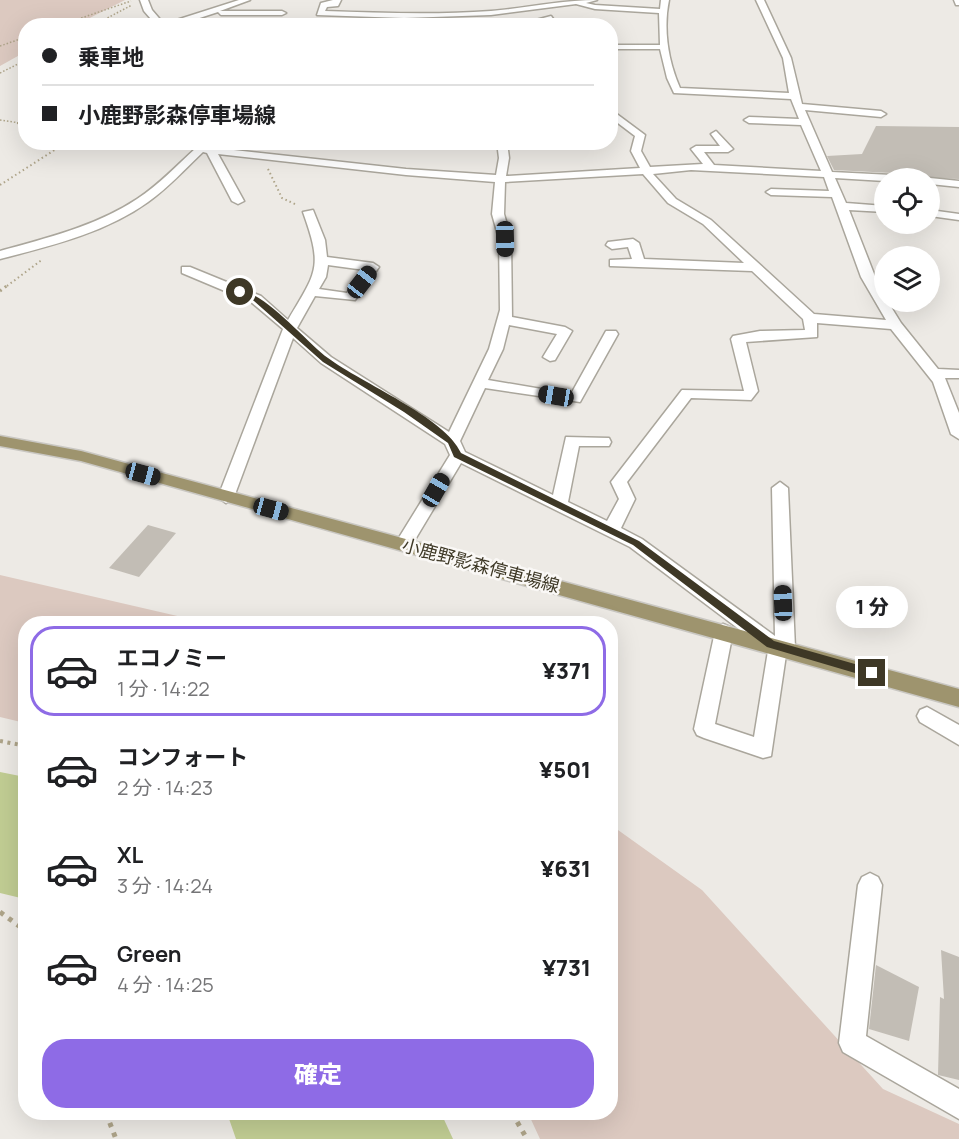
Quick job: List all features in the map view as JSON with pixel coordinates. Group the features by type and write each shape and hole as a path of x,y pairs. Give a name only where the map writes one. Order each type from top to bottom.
{"main road":[{"name":"小鹿野影森停車場線","path":"0,441 81,456 778,646 959,698"}],"street":[{"path":"189,18 246,0"},
{"path":"337,0 335,4 324,5 320,13 405,16 488,14 580,4 593,0"},
{"path":"503,0 512,11"},
{"path":"532,0 549,18"},
{"path":"665,0 664,47 670,78 677,91 797,102 881,114"},
{"path":"760,0 783,44 794,78 797,102 818,147 834,194 842,206 867,277 895,325 952,397 959,434"},
{"path":"142,1 155,18"},
{"path":"484,3 488,14"},
{"path":"580,4 646,14 663,11"},
{"path":"402,18 415,8"},
{"path":"202,14 282,13"},
{"path":"485,18 488,14"},
{"path":"618,47 664,47"},
{"path":"618,118 631,125 640,135 636,151 647,171 672,201 707,222 810,318 895,325"},
{"path":"749,120 806,122"},
{"path":"618,127 631,125"},
{"path":"711,168 696,149 728,149 716,134"},
{"path":"0,255 52,241 94,225 142,201 208,150"},
{"path":"210,150 238,201"},
{"path":"216,150 263,157 502,178 711,168 874,177"},
{"path":"404,544 455,448 496,349 507,310 505,239 498,214 503,150"},
{"path":"940,183 959,184"},
{"path":"771,192 834,194"},
{"path":"842,206 874,207"},
{"path":"226,497 290,328 320,277 321,260 318,240 309,212"},
{"path":"940,214 959,217"},
{"path":"612,245 633,243 639,262"},
{"path":"311,292 350,297 373,267 321,260"},
{"path":"614,263 755,267"},
{"path":"186,270 256,299 326,360 407,410 455,448 636,543 778,646"},
{"path":"612,530 627,499 619,482 687,393 746,397 751,391 738,339 812,334 810,318"},
{"path":"504,320 565,331 550,357"},
{"path":"480,383 575,399 611,334"},
{"path":"933,373 959,374"},
{"path":"559,504 572,441 603,442"},
{"path":"723,632 704,729 763,749 778,646 780,488"},
{"path":"927,716 959,736"},
{"path":"870,885 852,1043 959,1105"}],"path":[{"path":"85,18 142,1"},
{"path":"107,18 142,1"},
{"path":"0,46 18,40"},
{"path":"0,73 18,64"},
{"path":"0,120 18,123"},
{"path":"0,185 55,150"},
{"path":"263,157 282,198 309,212"},
{"path":"0,291 59,246 52,241"},
{"path":"0,741 18,745"},
{"path":"0,912 18,925"},
{"path":"109,1120 116,1139"},
{"path":"516,1120 527,1139"}],"shaded area":[{"path":"0,0 125,0 90,18 18,18 18,56 0,66"},
{"path":"0,575 177,616 18,616 18,721 0,717"},
{"path":"0,772 18,776 18,897 0,893"},
{"path":"618,830 702,890 883,1089 959,1124 959,1139 540,1139 531,1120 618,1120"},
{"path":"229,1120 444,1120 453,1139 236,1139"}],"building":[{"path":"876,126 959,127 959,179 940,178 940,168 874,168 874,172 834,170 827,156 862,154"},
{"path":"148,525 176,533 139,577 109,568"},
{"path":"941,950 959,957 959,1080 938,1075 940,997 944,999"},
{"path":"876,965 919,987 909,1041 869,1029"}],"route":[{"path":"240,292 256,299 326,360 452,441 458,455 636,543 771,644 872,673"}]}
